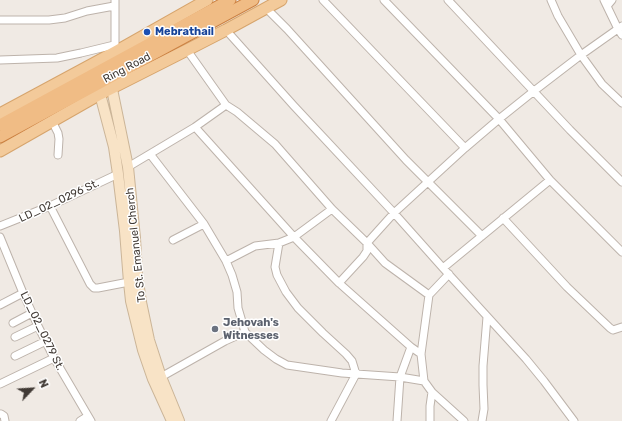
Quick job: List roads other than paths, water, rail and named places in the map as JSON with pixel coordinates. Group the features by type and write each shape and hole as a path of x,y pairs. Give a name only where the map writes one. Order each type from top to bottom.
{"highway":[{"name":"Ring Road","path":"0,125 230,0"},
{"name":"Ring Road","path":"0,137 253,0"}],"main road":[{"path":"0,112 115,48 207,0"},
{"path":"0,150 100,94 226,30 281,0"},
{"name":"To St. Emanuel Cherch","path":"112,89 128,167 137,274 141,302 149,340 161,377 179,421"},
{"name":"To St. Emanuel Cherch","path":"100,94 114,147 125,231 131,301 143,350 153,379 172,421"}],"street":[{"path":"323,0 465,148"},
{"path":"384,0 499,119 550,180 622,252"},
{"path":"448,0 570,130 622,182"},
{"path":"551,0 580,56 602,84 622,103"},
{"path":"339,283 363,257 367,251 367,243 394,213 465,148 534,91 580,56 621,30 605,3 612,0"},
{"path":"0,20 49,20 65,18 115,3 115,48 57,58 0,60"},
{"path":"266,8 428,182 482,236"},
{"path":"226,30 526,359 574,421"},
{"path":"187,50 226,105 237,112 275,144 332,209 385,263 429,295"},
{"path":"128,167 195,127 226,105"},
{"path":"52,121 58,133 58,155"},
{"path":"195,127 294,237 339,283 411,347 421,354"},
{"path":"150,154 204,224 226,261 237,292 238,308 245,332 276,360 286,365 342,373 424,380"},
{"name":"LD_02_0296 St.","path":"0,226 50,206 118,174"},
{"path":"442,268 550,180"},
{"path":"50,206 90,284 94,288 129,282"},
{"path":"226,261 255,246 279,243 294,237 332,209"},
{"path":"503,218 567,287 610,328 613,330 622,327"},
{"path":"173,240 204,224"},
{"name":"LD_02_0279 St.","path":"0,237 38,326 54,358 89,419"},
{"path":"279,243 275,267 277,275 286,292 298,308 352,361 356,374 331,421"},
{"path":"449,274 429,295 421,354 424,380 432,392 464,421"},
{"path":"0,305 23,293"},
{"path":"13,323 32,313"},
{"path":"482,421 484,409 483,366 487,317"},
{"path":"15,337 38,326"},
{"path":"161,377 225,341 245,332"},
{"path":"15,356 46,341"},
{"path":"397,421 400,377 411,347"},
{"path":"0,384 54,358"},
{"path":"430,421 432,392"},
{"path":"1,414 4,416 5,421"},
{"path":"80,421 89,419"}],"place":[{"name":"Mebrathail","path":"147,32"},
{"name":"Jehovah's Witnesses","path":"215,329"}]}
